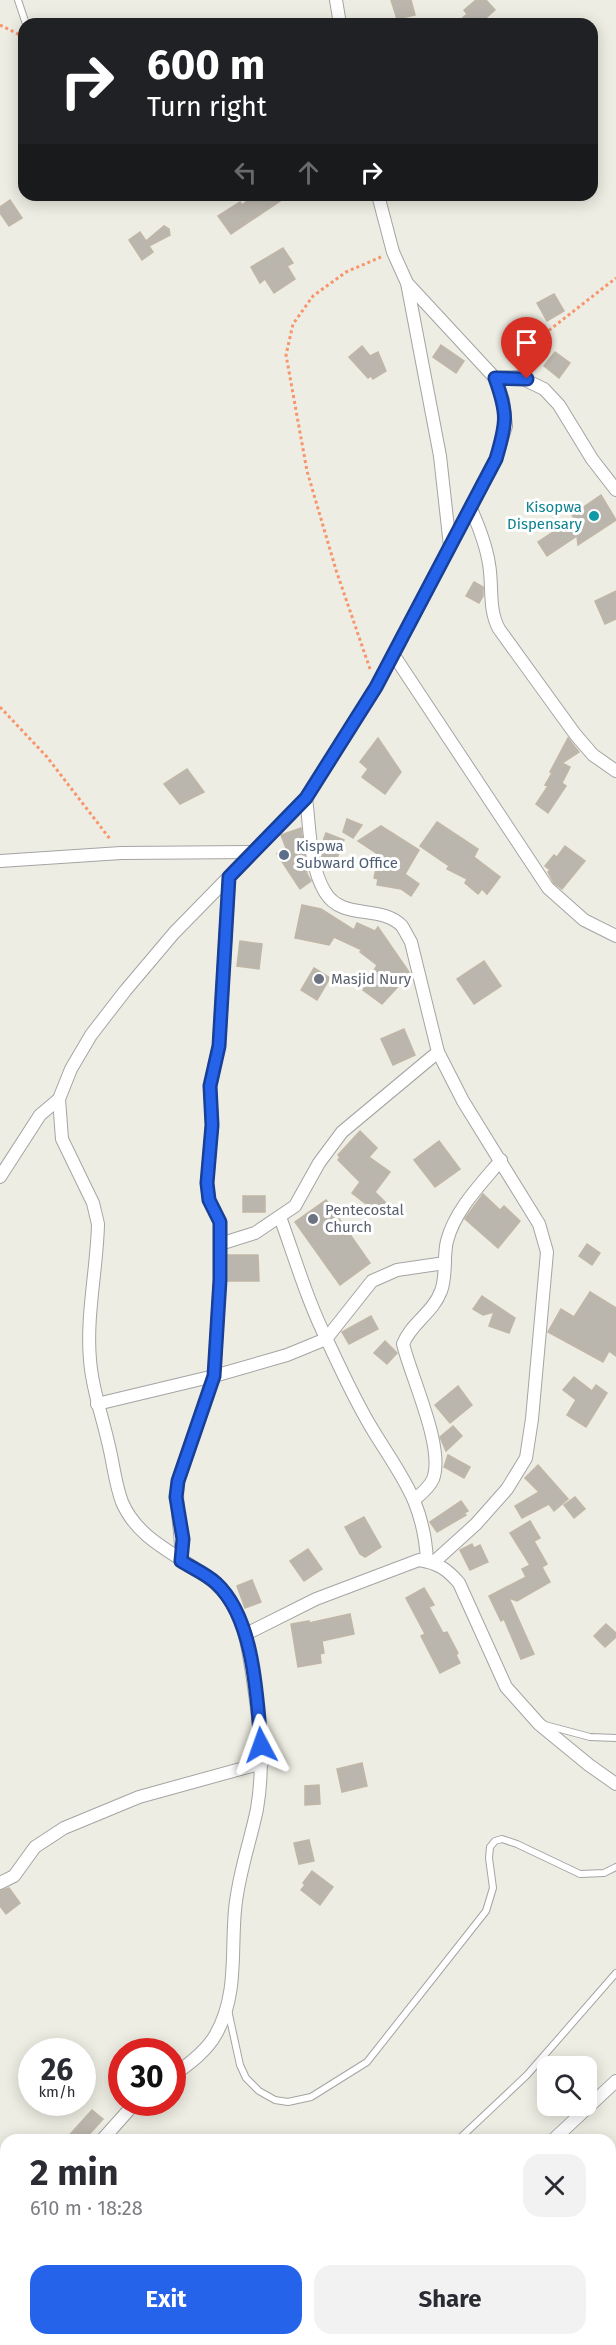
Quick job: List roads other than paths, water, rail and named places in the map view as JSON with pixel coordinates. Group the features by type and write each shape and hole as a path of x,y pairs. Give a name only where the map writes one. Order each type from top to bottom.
{"street":[{"path":"336,0 339,18"},
{"path":"380,201 393,252 406,283 440,456 450,546"},
{"path":"186,2066 216,2035 227,2006 233,1972 235,1910 256,1809 262,1763 258,1709 246,1634 232,1603 216,1582 181,1561 145,1535 122,1502 97,1404 90,1359 98,1224 93,1203 62,1139 59,1099 71,1069 91,1035 125,991 174,933 306,798 376,687 496,459 506,426 503,400 495,378 406,283"},
{"path":"495,378 519,377 544,389 559,405 592,459 616,490"},
{"path":"471,509 484,541 490,566 494,619 499,629 575,734 594,754 616,771"},
{"path":"393,654 548,888 584,920 616,936"},
{"path":"306,798 315,862 325,893 338,907 385,917 402,927 411,942 438,1052 463,1101 539,1224 547,1252 532,1419 526,1458 507,1489 476,1524 430,1562"},
{"path":"0,861 121,853 252,852"},
{"path":"181,1561 183,1539 176,1497 178,1481 214,1376 220,1222 209,1200 207,1183 212,1125 210,1086 219,1046 229,877"},
{"path":"220,1244 255,1233 295,1206 319,1163 342,1132 438,1052"},
{"path":"0,1176 40,1115 59,1099"},
{"path":"414,1500 433,1479 436,1458 431,1432 403,1344 411,1330 434,1305 442,1290 447,1240 455,1223 471,1196 501,1160"},
{"path":"280,1217 326,1339 373,1431 403,1476 414,1500 425,1535 430,1562"},
{"path":"97,1404 214,1376 287,1355 326,1339 372,1281 397,1270 445,1263"},
{"path":"246,1634 316,1599 419,1560 430,1562 446,1569 459,1583 506,1687 539,1724 616,1784"},
{"path":"0,1883 14,1876 35,1846 64,1828 139,1797 262,1763"},
{"path":"559,2134 616,2081"},
{"path":"107,2134 123,2116"}],"lane":[{"path":"18,0 24,18"},
{"path":"539,1724 590,1737 616,1738"},
{"path":"227,2006 240,2065 246,2078 259,2091 275,2100 288,2102 311,2097 367,2062 486,1911 493,1888 489,1858 490,1847 495,1841 502,1839 517,1844 580,1874 604,1873 616,1867"},
{"path":"465,2134 527,2075 616,1973"}],"place":[{"name":"Kisopwa Dispensary","path":"594,516"},
{"name":"Kispwa Subward Office","path":"284,855"},
{"name":"Masjid Nury","path":"319,979"},
{"name":"Pentecostal Church","path":"313,1219"}]}
